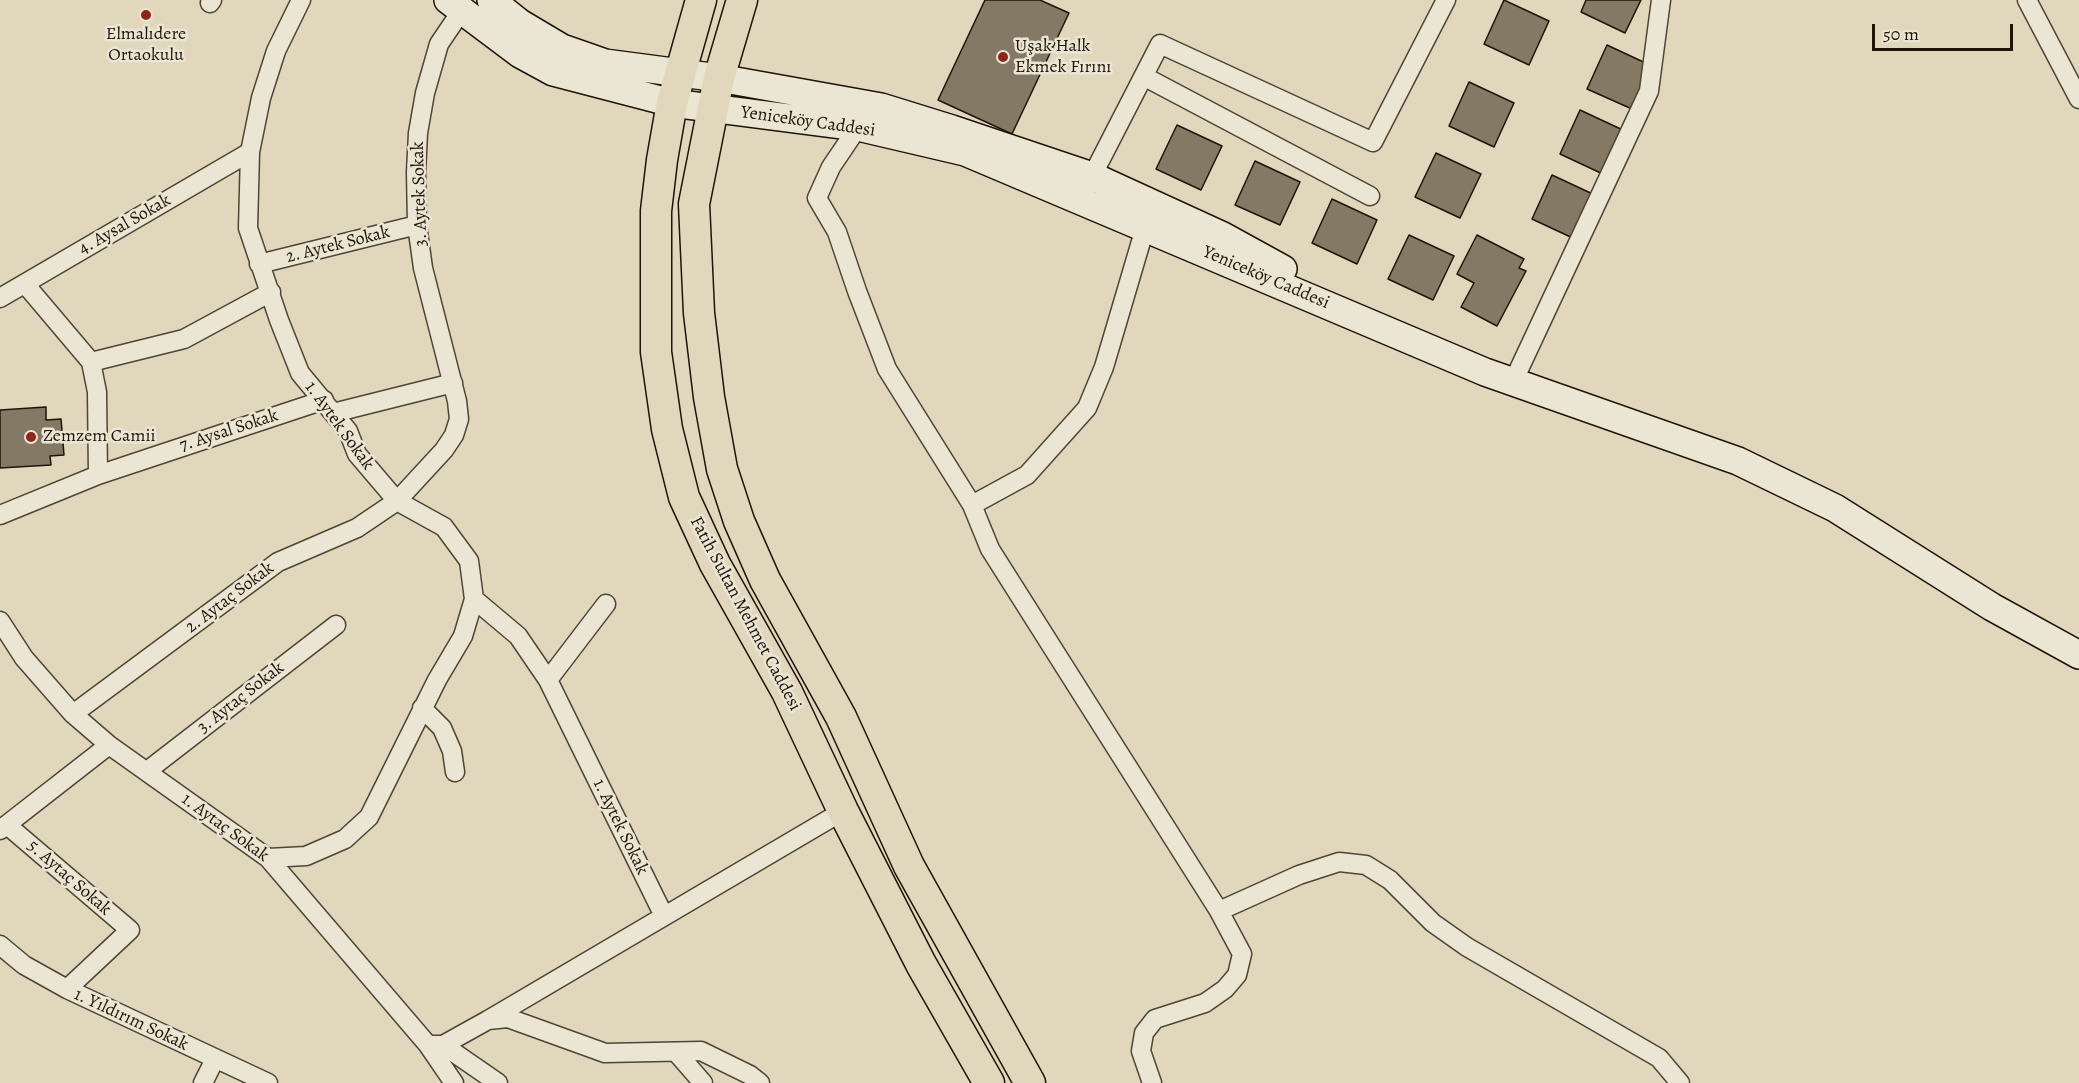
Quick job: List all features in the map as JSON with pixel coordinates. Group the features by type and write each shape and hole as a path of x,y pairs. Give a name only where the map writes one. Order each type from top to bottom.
{"main road":[{"name":"Fatih Sultan Mehmet Caddesi","path":"701,0 672,104 656,211 656,352 670,441 684,497 710,555 787,692 843,811 921,964 989,1083"},
{"name":"Fatih Sultan Mehmet Caddesi","path":"742,0 719,78 694,204 699,313 709,397 726,480 739,521 765,580 841,717 909,867 1030,1083"}],"street":[{"name":"1. Aytek Sokak","path":"301,0 276,51 261,98 250,152 248,228 300,373 348,431 357,454 397,501 444,527 469,561 474,599 518,636 548,680 663,914"},
{"name":"Yeniceköy Caddesi","path":"491,0 520,22 562,48 606,63 719,78 881,107 1086,188 1223,236 1343,301 1350,314"},
{"path":"1086,188 1160,44 1374,142 1446,0"},
{"path":"1513,382 1649,91 1661,0"},
{"path":"2027,0 2079,99"},
{"name":"Yeniceköy Caddesi","path":"455,5 520,54 554,72 672,104 858,127 965,152 1086,188 1145,228 1350,314"},
{"name":"3. Aytek Sokak","path":"455,5 425,93 418,133 417,225 423,268 453,383 459,419"},
{"path":"1145,77 1370,196"},
{"path":"858,127 831,167 818,198 837,232 887,369 972,505 990,549 1219,911 1242,954 1237,975 1225,989 1205,1002 1155,1019 1144,1033 1140,1051 1152,1083"},
{"name":"4. Aysal Sokak","path":"0,298 250,152"},
{"name":"2. Aytek Sokak","path":"259,264 417,225"},
{"path":"972,505 1027,475 1087,408 1104,367 1145,228"},
{"path":"25,284 91,362 97,392 98,475"},
{"path":"91,362 184,339 271,292"},
{"path":"1350,314 1513,382 1738,461 1835,508 1992,607 2079,655"},
{"name":"7. Aysal Sokak","path":"0,515 98,475 328,406 453,383"},
{"name":"2. Aytaç Sokak","path":"73,714 278,562 357,528 397,501 444,450 459,419"},
{"path":"268,858 306,856 345,839 369,817 423,708 463,636 474,599"},
{"path":"548,680 606,604"},
{"name":"1. Aytaç Sokak","path":"0,621 24,658 73,714 109,745 268,858 435,1046 454,1083"},
{"name":"3. Aytaç Sokak","path":"147,771 336,625"},
{"path":"423,708 442,728 452,751 455,772"},
{"path":"4,828 109,745"},
{"path":"435,1046 488,1020 663,914 843,811"},
{"name":"5. Aytaç Sokak","path":"4,828 130,930 67,989"},
{"path":"1219,911 1299,875 1339,862 1366,866 1390,880 1433,923 1467,947 1659,1058 1680,1083"},
{"name":"1. Yıldırım Sokak","path":"0,945 24,965 67,989 268,1083"},
{"path":"488,1020 508,1018 605,1053 701,1051 750,1075 760,1083"},
{"path":"435,1046 498,1083"},
{"path":"675,1052 703,1083"},
{"path":"203,1083 215,1059"}],"building":[{"name":"Uşak Halk Ekmek Fırını","path":"985,0 1040,0 1069,13 1012,134 938,100"},
{"path":"1504,0 1549,21 1529,65 1484,44"},
{"path":"1586,0 1641,0 1625,33 1581,12"},
{"path":"1607,45 1652,66 1632,109 1587,89"},
{"path":"1469,82 1514,103 1494,147 1449,126"},
{"path":"1580,110 1625,131 1605,175 1560,154"},
{"path":"1177,125 1222,146 1201,190 1156,169"},
{"path":"1436,153 1481,174 1460,218 1415,197"},
{"path":"1255,161 1300,182 1280,225 1235,205"},
{"path":"1552,175 1597,196 1577,240 1532,219"},
{"path":"1332,199 1377,220 1357,264 1312,243"},
{"path":"1409,235 1454,256 1433,300 1388,279"},
{"path":"1477,235 1524,259 1519,268 1526,271 1497,326 1461,307 1474,283 1457,274"},
{"name":"Zemzem Camii","path":"46,407 46,420 61,419 64,455 50,456 51,465 0,468 0,410"}],"place":[{"name":"Elmalıdere Ortaokulu","path":"146,15"},
{"name":"Uşak Halk Ekmek Fırını","path":"1003,57"},
{"name":"Zemzem Camii","path":"31,437"}]}
